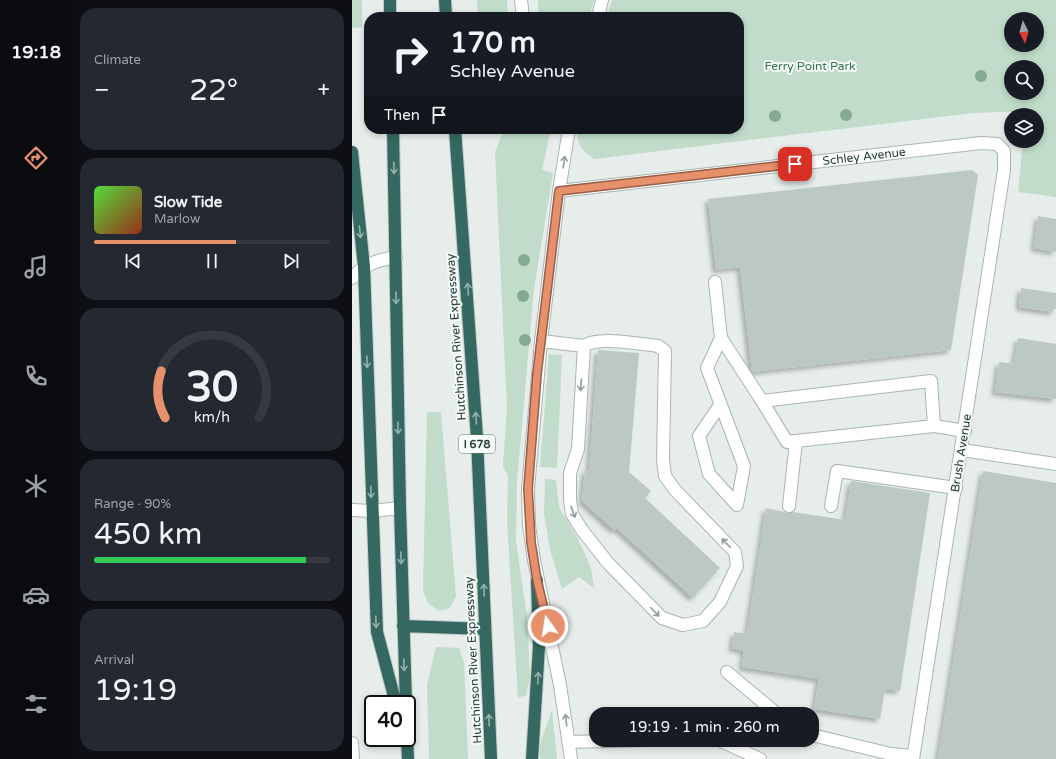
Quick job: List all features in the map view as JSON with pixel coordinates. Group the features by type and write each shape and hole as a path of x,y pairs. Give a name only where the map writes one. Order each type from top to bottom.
{"highway":[{"path":"390,0 390,12"},
{"path":"445,0 446,12"},
{"path":"393,134 402,626 406,695"},
{"name":"Hutchinson River Expressway","path":"456,134 471,343 491,759"},
{"path":"352,152 364,267 377,632 394,695"},
{"path":"532,759 539,646 537,580"},
{"path":"402,626 485,629"},
{"path":"407,747 408,759"}],"street":[{"path":"521,0 522,12"},
{"path":"599,12 602,0"},
{"path":"568,134 559,191 541,341 528,489 531,542 537,580 555,656 571,759"},
{"name":"Schley Avenue","path":"559,191 982,143 993,144 1001,147"},
{"name":"Brush Avenue","path":"913,758 965,431 1005,164 1005,153 1001,147"},
{"path":"352,278 372,262 396,257"},
{"path":"715,282 721,338 762,400 787,442 934,426 965,431"},
{"path":"720,405 699,436 709,474 737,505 744,466 707,368 721,338"},
{"path":"541,341 584,346 588,342 599,341 658,346 665,351 663,460 665,476 675,490 735,552 737,566 720,602 703,620 683,625 662,618 608,563 582,530 572,514 570,500 570,473 578,450 584,346"},
{"path":"762,400 931,381 934,426"},
{"path":"789,506 796,441"},
{"path":"962,450 1056,464"},
{"path":"831,506 838,471 956,488"},
{"path":"352,509 372,511 400,508"},
{"path":"727,672 769,707"},
{"path":"819,737 913,758"},
{"path":"569,742 589,741"},
{"path":"352,743 353,759"},
{"path":"734,747 760,759"}],"green space":[{"path":"352,0 362,0 362,27 352,28"},
{"path":"477,0 507,0 508,12 478,12"},
{"path":"538,0 594,0 590,12 539,12"},
{"name":"Ferry Point Park","path":"612,0 1056,0 1056,197 1018,192 1022,148 1044,148 1044,108 1004,108 1004,112 973,113 594,159 586,153 579,143 578,134 744,134 744,12 608,12"},
{"path":"502,134 550,134 542,170 553,173 534,289 517,482 516,541 527,617 530,678 526,695 518,698 507,522 508,476 503,466 507,408 495,152"},
{"path":"549,354 562,355 557,468 540,467"},
{"path":"427,412 441,412 456,596 450,608 439,611 428,603 423,590"},
{"path":"545,479 556,480 559,507 578,539 591,568 594,588 579,577 562,589 550,550 544,513"},
{"path":"436,647 459,648 464,662 468,759 429,759 427,685"},
{"path":"552,710 557,759 540,759 540,744"}],"building":[{"path":"972,170 978,175 951,350 752,372 740,267 716,270 708,199"},
{"path":"1038,216 1056,219 1056,252 1034,248"},
{"path":"1021,288 1056,293 1056,309 1053,309 1053,312 1019,307"},
{"path":"1018,338 1056,344 1056,399 995,392 999,362 1014,364"},
{"path":"598,350 639,353 629,472 651,491 645,498 720,568 693,598 617,528 614,530 582,501 585,470 589,471"},
{"path":"983,471 1056,483 1056,759 938,759"},
{"path":"851,481 930,493 900,691 885,689 880,719 819,710 819,707 814,707 819,679 742,667 744,651 732,648 734,632 747,634 766,508 788,513 793,512 845,520"}],"route":[{"path":"548,626 537,580 531,542 528,489 537,374 559,191 795,164"}]}
